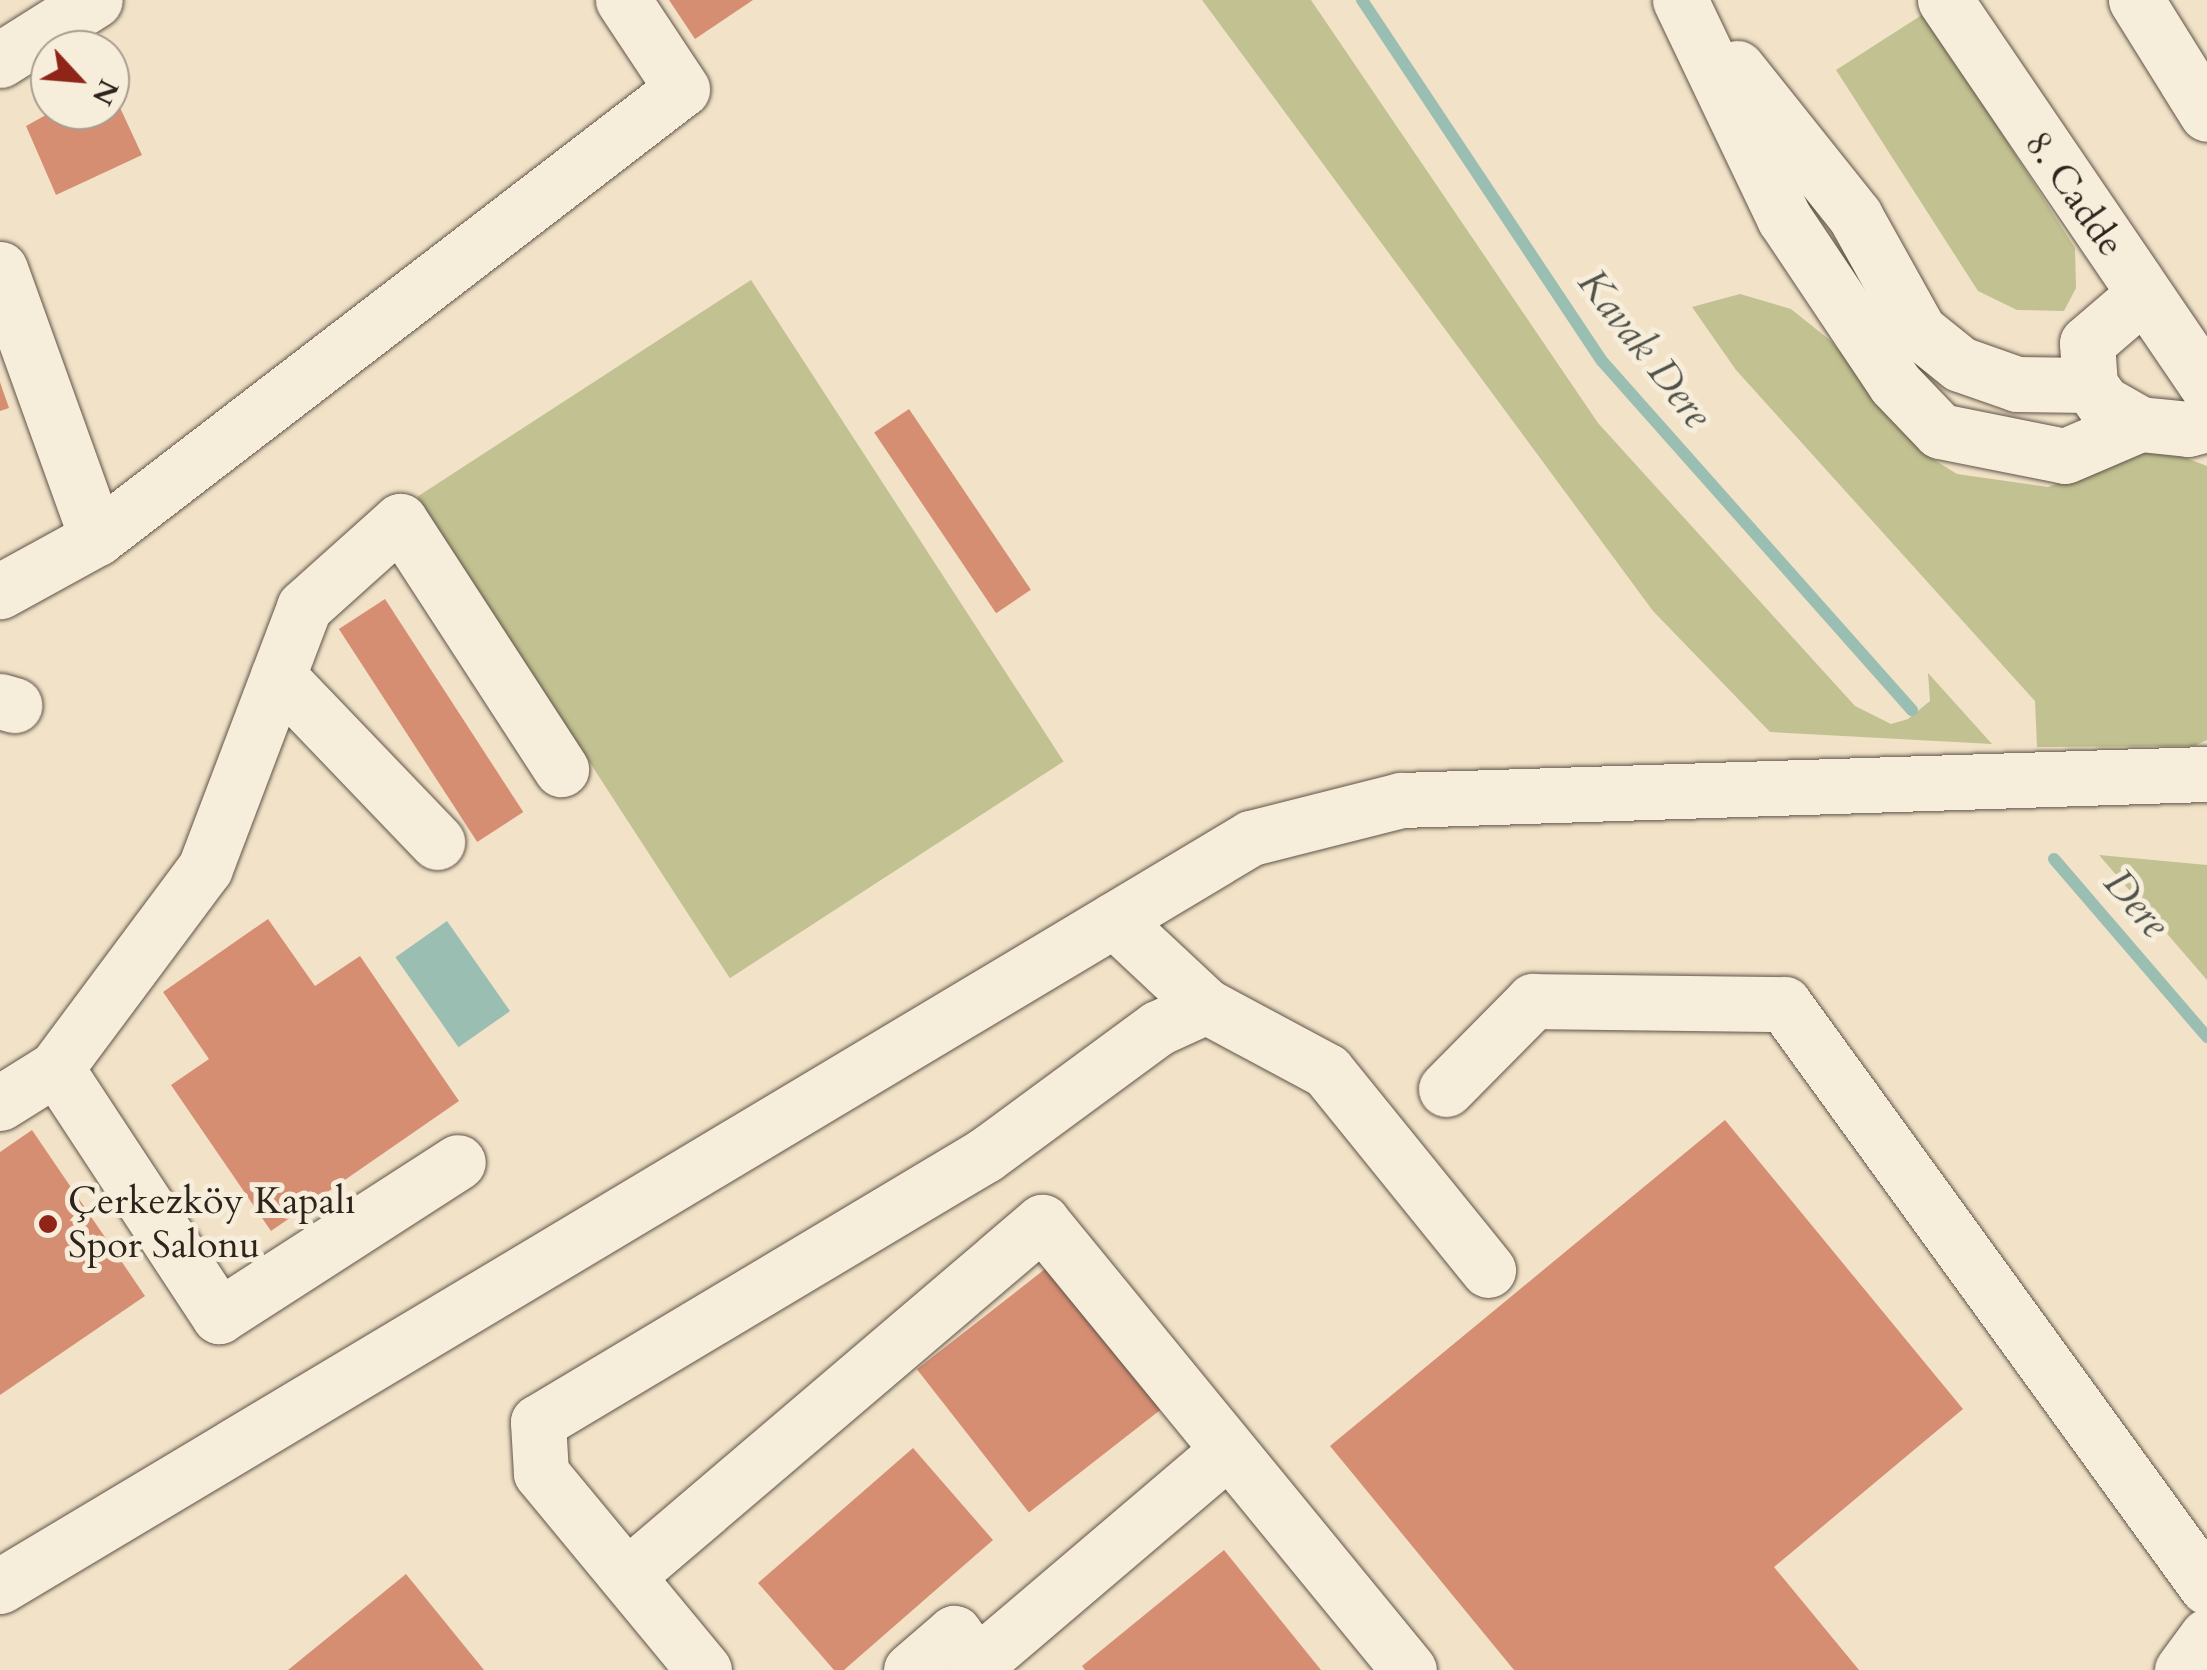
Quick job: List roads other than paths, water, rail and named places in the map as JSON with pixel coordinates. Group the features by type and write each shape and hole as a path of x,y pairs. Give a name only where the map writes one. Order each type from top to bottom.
{"street":[{"path":"0,60 95,0"},
{"path":"0,591 98,538 682,88 622,0"},
{"path":"1682,0 1855,216 1919,331 1960,364 2017,384 2090,385"},
{"path":"1682,0 1784,218 1894,384 1940,431 2065,456 2140,424"},
{"name":"8. Cadde","path":"1945,0 2207,386"},
{"path":"2136,0 2207,114"},
{"path":"0,269 98,538"},
{"path":"2144,294 2087,343 2090,385 2102,403 2140,424 2188,429 2207,424"},
{"path":"0,1103 56,1068 205,868 304,607 400,521 561,769"},
{"path":"278,676 437,842"},
{"path":"0,1586 1251,838 1401,800 2207,774"},
{"path":"2129,778 2207,806"},
{"path":"1114,920 1206,1006 1328,1071 1488,1270"},
{"path":"1446,1089 1533,1001 1784,1004 2207,1587"},
{"path":"704,1670 629,1574 541,1474 538,1422 985,1155 1158,1028 1206,1006"},
{"path":"56,1068 220,1316 458,1162"},
{"path":"629,1574 1042,1222 1409,1670"},
{"path":"910,1670 954,1633 980,1666 1228,1450"},
{"path":"2182,1670 2207,1636"}],"water":[{"path":"447,921 510,1011 458,1047 395,957"}],"waterway":[{"name":"Kavak Dere","path":"1362,0 1602,361 1912,710"},
{"name":"Dere","path":"2054,859 2207,1037"}],"place":[{"name":"Çerkezköy Kapalı Spor Salonu","path":"48,1224"}]}
